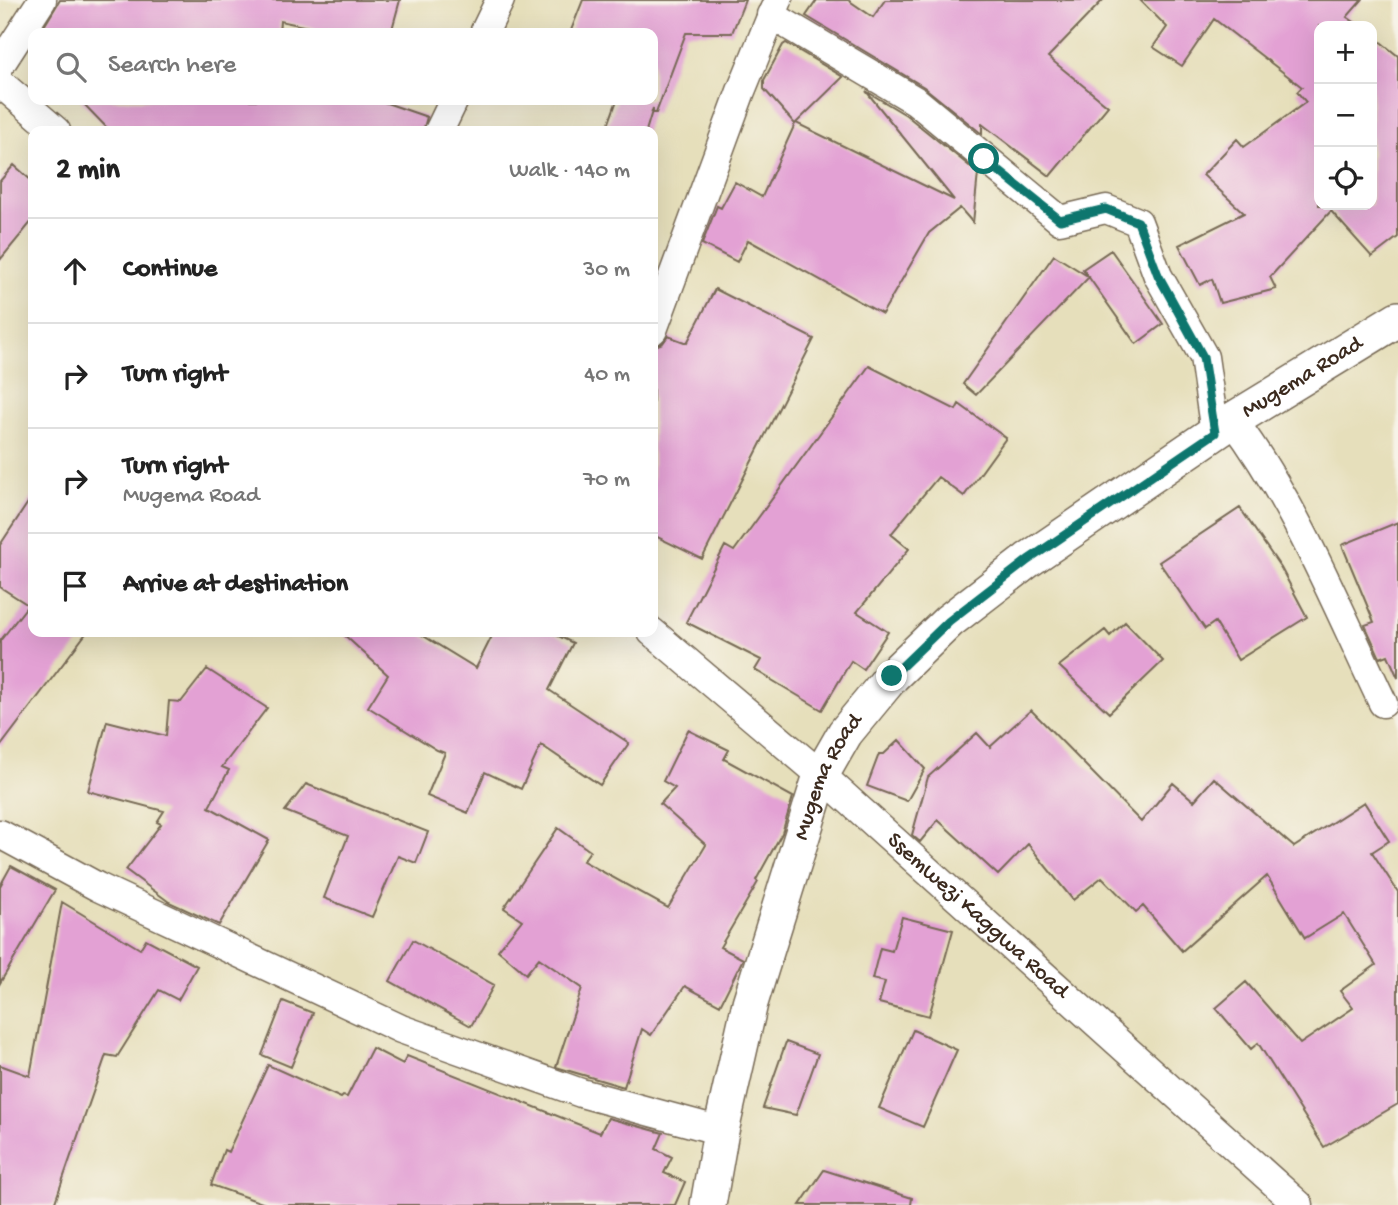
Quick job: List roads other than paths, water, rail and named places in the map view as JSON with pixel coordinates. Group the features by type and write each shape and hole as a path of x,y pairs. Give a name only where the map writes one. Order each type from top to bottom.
{"street":[{"path":"0,65 42,0"},
{"path":"486,28 500,0"},
{"path":"658,317 774,8 916,100 1060,220 1106,209 1138,222 1158,275 1203,357 1224,426 1259,455 1286,500 1384,704"},
{"path":"0,83 50,126"},
{"path":"441,126 452,105"},
{"name":"Mugema Road","path":"708,1205 721,1131 750,1003 821,775 845,733 892,676 949,621 1028,560 1224,426 1398,319"},
{"name":"Ssemwezi Kaggwa Road","path":"658,637 821,775 1299,1205"},
{"path":"1,837 98,887 401,1029 581,1093 721,1131"}]}
